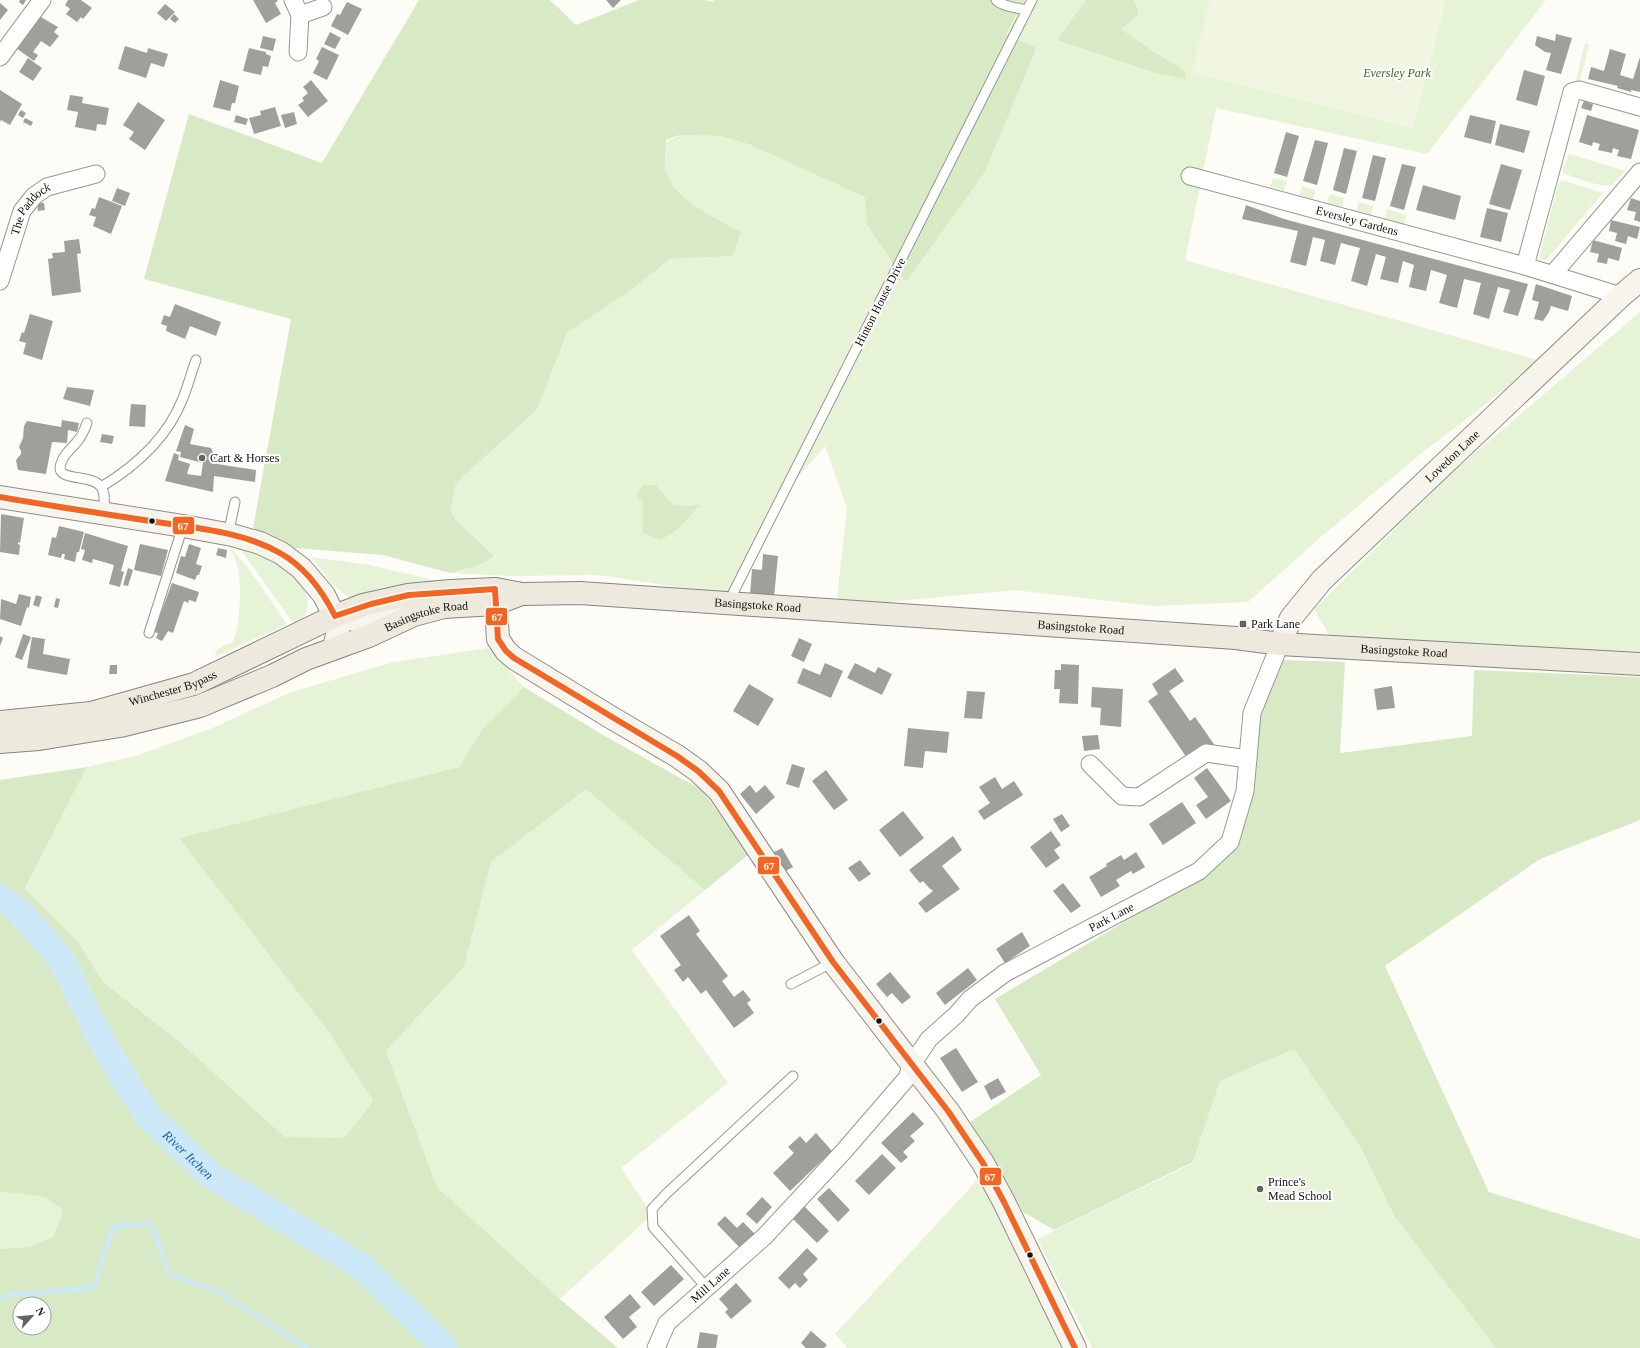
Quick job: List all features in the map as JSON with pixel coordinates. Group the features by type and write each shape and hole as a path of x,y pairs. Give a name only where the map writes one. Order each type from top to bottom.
{"main road":[{"name":"Lovedon Lane","path":"1280,644 1291,618 1322,580 1621,296 1640,280"},
{"path":"0,497 184,526 260,543 281,553 301,568 324,595 339,626 334,648"},
{"name":"Basingstoke Road","path":"335,616 363,606 408,595 450,591 495,597"},
{"name":"Basingstoke Road","path":"334,648 369,636 405,618 444,607 495,597 522,594 580,593 1228,637 1280,644 1544,660 1640,664"},
{"path":"495,597 498,638 506,651 514,658 677,756 698,771 719,791 833,962 948,1110 983,1163 1004,1202 1075,1348"},
{"path":"335,616 359,621 405,618"},
{"name":"Winchester Bypass","path":"0,722 91,713 194,684 335,616"},
{"name":"Winchester Bypass","path":"0,742 39,739 120,726 200,706 334,648"}],"street":[{"path":"0,56 42,0"},
{"path":"298,52 296,7 323,7"},
{"path":"1525,266 1572,92 1579,90 1640,107"},
{"path":"1553,274 1640,172"},
{"name":"The Paddock","path":"0,281 22,211 34,196 47,187 96,174"},
{"name":"Eversley Gardens","path":"1190,176 1525,266 1621,296"},
{"name":"Park Lane","path":"912,1064 929,1039 956,1015 970,999 1005,973 1199,871 1230,842 1246,791 1252,713 1280,644"},
{"path":"1090,764 1122,796 1138,797 1206,753 1248,759"},
{"name":"Mill Lane","path":"656,1348 668,1323 765,1236 844,1151 907,1078 912,1064"}],"lane":[{"path":"996,0 1008,6 1027,10"},
{"name":"Hinton House Drive","path":"728,604 1032,0"},
{"path":"101,487 119,476 145,454 166,431 183,399 196,360"},
{"path":"88,423 79,439 62,460 60,466 61,472 70,477 88,478 96,481 101,487 104,500 104,514"},
{"path":"228,535 235,502"},
{"path":"150,633 184,526"},
{"path":"1544,660 1565,655 1640,658"},
{"path":"791,984 833,962"},
{"path":"707,1288 653,1227 652,1210 667,1193 793,1076"}],"green space":[{"path":"419,0 550,0 576,25 639,0 705,0 713,2 714,0 1024,0 1006,34 1035,47 1035,52 985,172 906,282 867,225 865,197 748,144 720,136 679,135 666,140 666,171 670,182 697,208 741,232 733,256 670,259 632,289 567,333 537,410 456,483 451,511 455,519 494,556 480,565 450,573 383,555 295,548 253,528 291,319 144,279 189,114 322,163"},
{"name":"Eversley Park","path":"1024,0 1546,0 1427,154 1216,108 1185,260 1541,361 1417,457 1322,536 1248,602 1153,606 1014,590 836,607 847,508 825,446 791,485 732,595 598,575 510,576 450,573 480,565 494,556 455,519 451,511 456,483 537,410 567,333 670,259 733,256 741,232 697,208 677,191 670,182 666,171 666,143 679,135 720,136 748,144 866,197 867,225 906,281 985,172 1035,52 1002,42"},
{"path":"1086,0 1134,0 1139,14 1121,29 1185,71 1186,79 1156,73 1057,40"},
{"name":"Eversley Park","path":"1210,0 1446,0 1413,129 1192,72"},
{"path":"1585,43 1589,45 1580,82 1576,80"},
{"path":"1569,154 1626,171 1611,186 1586,181 1562,172"},
{"path":"1273,178 1287,181 1284,191 1270,187"},
{"path":"1562,180 1603,193 1546,260 1541,260 1540,254 1558,184"},
{"path":"1302,186 1316,190 1313,199 1299,195"},
{"path":"1330,194 1344,198 1342,207 1327,203"},
{"path":"1359,202 1373,206 1371,215 1356,211"},
{"path":"1387,209 1406,215 1404,224 1385,219"},
{"path":"1640,312 1640,655 1332,640 1314,609 1454,471"},
{"path":"643,485 656,485 673,505 700,505 679,528 661,540 643,533 643,502 636,495"},
{"path":"237,544 280,564 300,583 305,592 307,609 304,617 296,624 291,620"},
{"path":"230,547 248,568 287,624 215,657 216,651 224,645 233,642 239,616 239,575"},
{"path":"311,557 369,565 448,583 359,601 351,598 338,589"},
{"path":"488,648 524,687 483,728 459,767 179,838 330,1034 373,1101 344,1138 285,1137 181,1043 102,981 79,943 25,888 87,767 139,755 215,727 291,692 394,662"},
{"path":"1283,660 1345,662 1340,753 1472,736 1474,670 1640,677 1640,820 1540,859 1385,966 1489,1192 1640,1239 1640,1348 1496,1348 1394,1216 1361,1148 1294,1049 1220,1081 1193,1162 1054,1230 1023,1212 995,1160 970,1122 1041,1075 995,999 1201,876 1236,848 1252,794 1260,716"},
{"path":"524,687 603,735 702,790 749,854 705,890 586,789 491,862 464,967 386,1051 437,1187 560,1299 618,1348 0,1348 0,1249 29,1247 53,1237 63,1210 45,1197 0,1192 0,780 87,767 25,888 79,943 102,981 181,1043 285,1137 344,1138 373,1101 330,1034 179,838 459,767 483,728"},
{"path":"586,788 705,890 632,950 728,1083 621,1168 652,1215 560,1299 437,1187 386,1051 464,967 491,862"},
{"name":"Prince's Mead School","path":"1294,1049 1361,1148 1394,1216 1496,1348 1092,1348 1037,1239 1193,1163 1220,1081"},
{"path":"983,1174 1065,1348 847,1348 835,1334"},
{"path":"0,1192 45,1197 63,1210 53,1237 29,1247 0,1249"}],"building":[{"path":"20,0 26,0 23,5 19,2"},
{"path":"68,0 81,0 92,8 83,19 81,17 77,22 66,14 70,9 65,5"},
{"path":"253,0 277,0 278,1 275,3 281,14 266,23"},
{"path":"606,0 621,0 613,8"},
{"path":"347,2 362,9 348,35 331,26 337,14 340,15"},
{"path":"0,3 8,10 0,20"},
{"path":"165,4 175,12 166,21 157,13"},
{"path":"174,14 179,19 175,23 170,19"},
{"path":"39,16 58,27 54,32 59,36 50,47 41,41 33,52 38,55 34,61 16,48"},
{"path":"330,32 341,38 335,49 324,44"},
{"path":"1556,34 1572,38 1561,74 1546,70 1551,53 1545,52 1535,45 1537,36 1555,41"},
{"path":"263,36 276,39 273,51 260,48"},
{"path":"125,46 147,53 148,48 168,54 164,67 151,63 146,78 118,69"},
{"path":"322,47 339,55 327,80 313,73 319,61 316,59"},
{"path":"249,48 266,52 266,54 271,56 268,67 263,66 261,75 243,71"},
{"path":"1610,49 1626,54 1620,75 1633,79 1640,57 1640,92 1631,90 1631,92 1617,88 1618,86 1588,79 1591,67 1604,71"},
{"path":"28,58 42,68 33,81 19,72"},
{"path":"1524,70 1545,76 1537,106 1516,100"},
{"path":"220,80 239,86 235,103 232,103 230,111 213,107"},
{"path":"311,80 328,101 308,117 298,105 304,101 302,98 308,93 303,87"},
{"path":"0,90 22,104 10,125 1,120 0,122"},
{"path":"70,95 83,97 82,103 109,108 106,125 97,124 96,131 75,127 78,112 67,110"},
{"path":"1584,101 1593,104 1591,111 1581,108"},
{"path":"138,102 165,120 145,150 129,139 134,132 123,125"},
{"path":"275,107 281,126 254,134 249,118 261,115 260,111"},
{"path":"21,110 26,113 23,118 18,115"},
{"path":"294,112 297,124 285,128 281,115"},
{"path":"236,115 248,119 246,125 234,122"},
{"path":"1470,115 1496,121 1491,144 1464,137"},
{"path":"1587,115 1639,130 1631,159 1617,156 1619,150 1613,148 1612,153 1598,150 1600,144 1593,142 1592,146 1579,142"},
{"path":"25,118 33,122 31,126 23,122"},
{"path":"1500,124 1530,131 1524,153 1495,145"},
{"path":"1286,132 1299,136 1287,177 1274,173"},
{"path":"1315,140 1328,143 1317,185 1303,181"},
{"path":"1344,148 1357,151 1346,194 1333,190"},
{"path":"1373,155 1386,158 1375,201 1362,198"},
{"path":"1402,164 1416,167 1404,210 1390,206"},
{"path":"1501,164 1522,170 1510,210 1489,204"},
{"path":"1423,185 1461,196 1455,220 1416,210"},
{"path":"117,188 130,193 125,206 112,201"},
{"path":"99,197 122,206 111,234 93,226 96,217 89,215 92,208 95,209"},
{"path":"1631,198 1640,201 1640,222 1634,220 1636,212 1627,210"},
{"path":"37,203 44,203 45,210 38,211"},
{"path":"1246,205 1284,219 1528,284 1518,316 1503,312 1510,290 1498,287 1489,319 1473,314 1481,283 1464,279 1457,308 1439,303 1447,275 1431,270 1426,291 1409,287 1414,265 1403,261 1398,283 1380,279 1386,257 1376,254 1367,286 1351,281 1360,248 1341,243 1335,265 1320,261 1325,240 1313,237 1306,266 1290,262 1298,231 1242,219"},
{"path":"1487,208 1508,213 1501,242 1480,237"},
{"path":"1611,220 1640,227 1637,239 1628,236 1626,244 1615,241 1617,233 1609,231"},
{"path":"79,239 81,253 77,254 81,292 52,296 48,259 53,258 52,253 65,252 64,241"},
{"path":"1593,240 1622,248 1619,261 1608,258 1607,264 1597,262 1599,254 1590,252"},
{"path":"1536,284 1572,296 1568,311 1551,306 1543,321 1534,319 1539,302 1532,300"},
{"path":"175,304 221,322 216,336 190,326 185,339 166,331 167,326 161,324 164,315 170,317"},
{"path":"30,314 53,321 42,360 23,354 26,343 19,341 22,332 24,333"},
{"path":"67,387 94,390 90,406 63,399"},
{"path":"131,404 146,405 145,427 129,426"},
{"path":"62,420 79,423 77,432 68,430 67,443 52,442 46,474 18,470 16,460 21,454 19,447 23,438 24,426 27,421 61,427"},
{"name":"Cart & Horses","path":"185,425 194,429 190,444 211,448 214,454 219,456 217,464 256,470 255,482 214,476 213,492 165,481 174,453 179,455 178,460 190,464 187,474 201,476 203,463 180,457 181,452 176,451"},
{"path":"102,434 114,436 112,444 100,442"},
{"path":"1,514 24,518 20,543 18,542 20,545 19,555 0,552"},
{"path":"59,526 84,532 75,562 64,559 65,554 62,554 61,558 48,555 52,537 56,538"},
{"path":"85,533 128,546 121,571 124,572 120,587 109,584 114,565 93,559 92,563 82,560 85,550 81,549"},
{"path":"140,544 168,550 161,576 134,570"},
{"path":"189,544 201,548 196,564 202,566 199,575 197,575 195,580 176,573 181,556 185,557"},
{"path":"218,548 227,550 226,558 216,555"},
{"path":"763,554 778,556 774,597 750,595 752,569 762,570"},
{"path":"128,568 133,570 128,586 123,585"},
{"path":"172,583 199,592 196,602 189,600 188,603 184,601 173,633 168,631 162,641 156,638 158,633 154,632"},
{"path":"19,594 31,597 29,608 27,607 21,626 0,619 1,599 16,604"},
{"path":"36,595 42,597 39,607 33,605"},
{"path":"56,598 60,599 58,608 54,607"},
{"path":"23,634 31,637 22,660 15,657"},
{"path":"0,636 3,638 0,646"},
{"path":"32,637 45,639 43,654 70,659 67,675 27,668"},
{"path":"799,638 812,644 804,662 791,656"},
{"path":"825,663 843,671 831,698 797,683 803,668 820,675"},
{"path":"855,663 875,673 878,667 892,674 882,695 847,678"},
{"path":"1061,664 1079,665 1078,704 1059,703 1060,689 1054,689 1055,670 1061,670"},
{"path":"110,665 117,665 117,674 109,674"},
{"path":"1175,668 1184,681 1169,691 1190,721 1195,717 1216,747 1211,751 1207,744 1187,758 1148,701 1158,694 1152,684"},
{"path":"749,684 774,699 758,726 733,711"},
{"path":"1392,686 1395,708 1377,710 1374,689"},
{"path":"1092,687 1123,689 1121,727 1100,725 1101,708 1091,707"},
{"path":"967,691 985,692 982,719 964,718"},
{"path":"908,728 949,732 947,753 925,751 923,768 904,766"},
{"path":"1098,735 1100,749 1084,751 1082,736"},
{"path":"792,764 805,768 799,788 786,784"},
{"path":"1207,768 1231,801 1206,819 1196,805 1208,797 1194,778"},
{"path":"826,770 848,800 834,810 812,781"},
{"path":"995,777 1002,789 1014,781 1023,795 984,820 978,811 990,803 979,787"},
{"path":"750,785 756,793 765,785 775,797 756,814 740,794"},
{"path":"1182,802 1196,823 1163,845 1149,824"},
{"path":"903,811 924,838 900,857 879,830"},
{"path":"1062,814 1070,826 1061,832 1053,819"},
{"path":"1051,831 1061,845 1054,850 1060,858 1046,868 1030,847"},
{"path":"953,836 962,850 942,866 960,889 926,913 918,903 933,891 923,881 920,883 909,870"},
{"path":"782,848 793,867 780,874 769,855"},
{"path":"1136,852 1145,867 1133,874 1131,871 1116,880 1120,886 1101,897 1089,877 1121,855 1124,860"},
{"path":"860,860 871,874 859,882 848,868"},
{"path":"1063,883 1081,906 1071,913 1053,891"},
{"path":"689,915 700,931 696,934 728,976 722,981 734,997 743,990 751,1000 747,1003 754,1013 734,1028 706,990 701,994 688,977 683,982 674,970 681,965 660,936"},
{"path":"1022,932 1030,946 1005,963 996,949"},
{"path":"968,968 977,980 945,1005 936,993"},
{"path":"890,972 911,997 902,1004 892,993 887,997 876,984"},
{"path":"956,1048 978,1082 962,1092 940,1058"},
{"path":"998,1078 1006,1092 991,1100 984,1086"},
{"path":"913,1112 924,1124 910,1136 915,1141 903,1152 908,1157 901,1163 881,1143"},
{"path":"816,1133 832,1151 790,1191 773,1173 794,1153 788,1147 800,1136 806,1143"},
{"path":"882,1154 896,1168 869,1195 855,1181"},
{"path":"829,1188 850,1210 838,1222 817,1199"},
{"path":"762,1197 772,1207 757,1224 746,1214"},
{"path":"804,1206 829,1231 817,1243 792,1218"},
{"path":"725,1216 737,1228 743,1222 755,1234 740,1248 717,1224"},
{"path":"807,1248 818,1259 803,1274 808,1280 800,1288 795,1283 789,1289 778,1278"},
{"path":"671,1265 684,1279 654,1306 641,1292"},
{"path":"736,1283 752,1301 731,1319 725,1312 728,1309 719,1299"},
{"path":"630,1294 641,1307 629,1317 637,1327 623,1339 604,1317"},
{"path":"811,1331 827,1345 824,1348 806,1348 801,1343"},
{"path":"700,1332 718,1335 716,1348 697,1348"}],"waterway":[{"name":"River Itchen","path":"0,897 19,911 61,959 103,1044 147,1115 210,1175 361,1266 444,1348"},
{"path":"0,1298 9,1295 93,1288 113,1227 151,1223 169,1274 218,1292 307,1348"}],"transit line":[{"name":"67","path":"0,497 200,528 249,540 280,553 305,572 318,588 335,616"},
{"name":"67","path":"335,616 371,604 409,595 495,589 498,639 506,651 514,658 677,756 698,771 719,791 833,962 948,1111 983,1163 1004,1202 1075,1348"}],"place":[{"name":"Cart & Horses","path":"202,458"},
{"name":"Park Lane","path":"1243,624"},
{"name":"Prince's Mead School","path":"1260,1189"}]}
